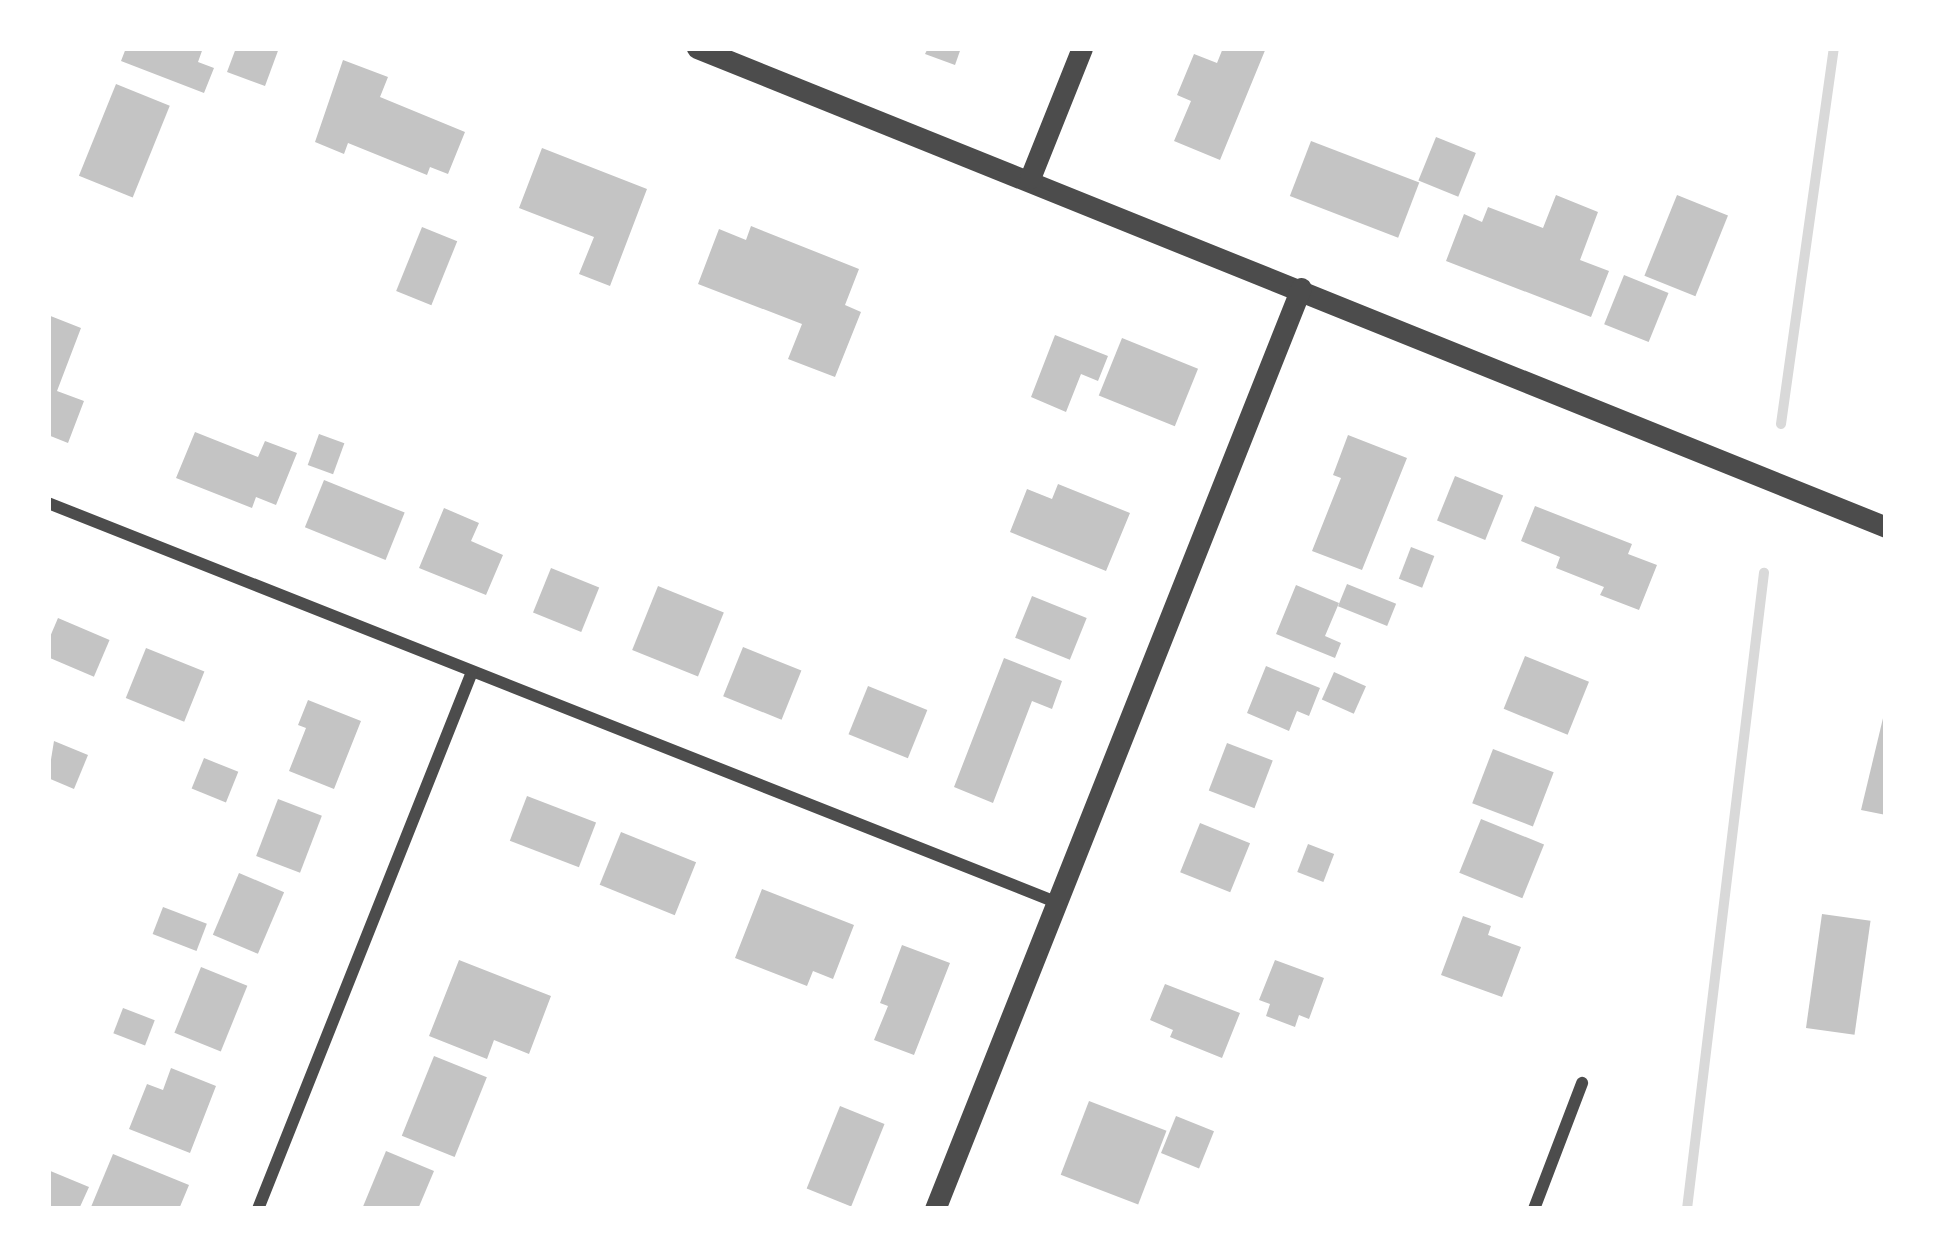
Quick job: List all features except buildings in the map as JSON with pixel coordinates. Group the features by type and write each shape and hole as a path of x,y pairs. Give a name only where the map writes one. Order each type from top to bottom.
{"street":[{"path":"697,48 1886,526"},
{"path":"1030,178 1082,48"},
{"path":"935,1209 1300,288"},
{"path":"48,503 1056,902"},
{"path":"258,1209 472,672"},
{"path":"1534,1209 1582,1083"}],"waterway":[{"path":"1781,424 1834,48"},
{"path":"1687,1209 1764,573"}]}
